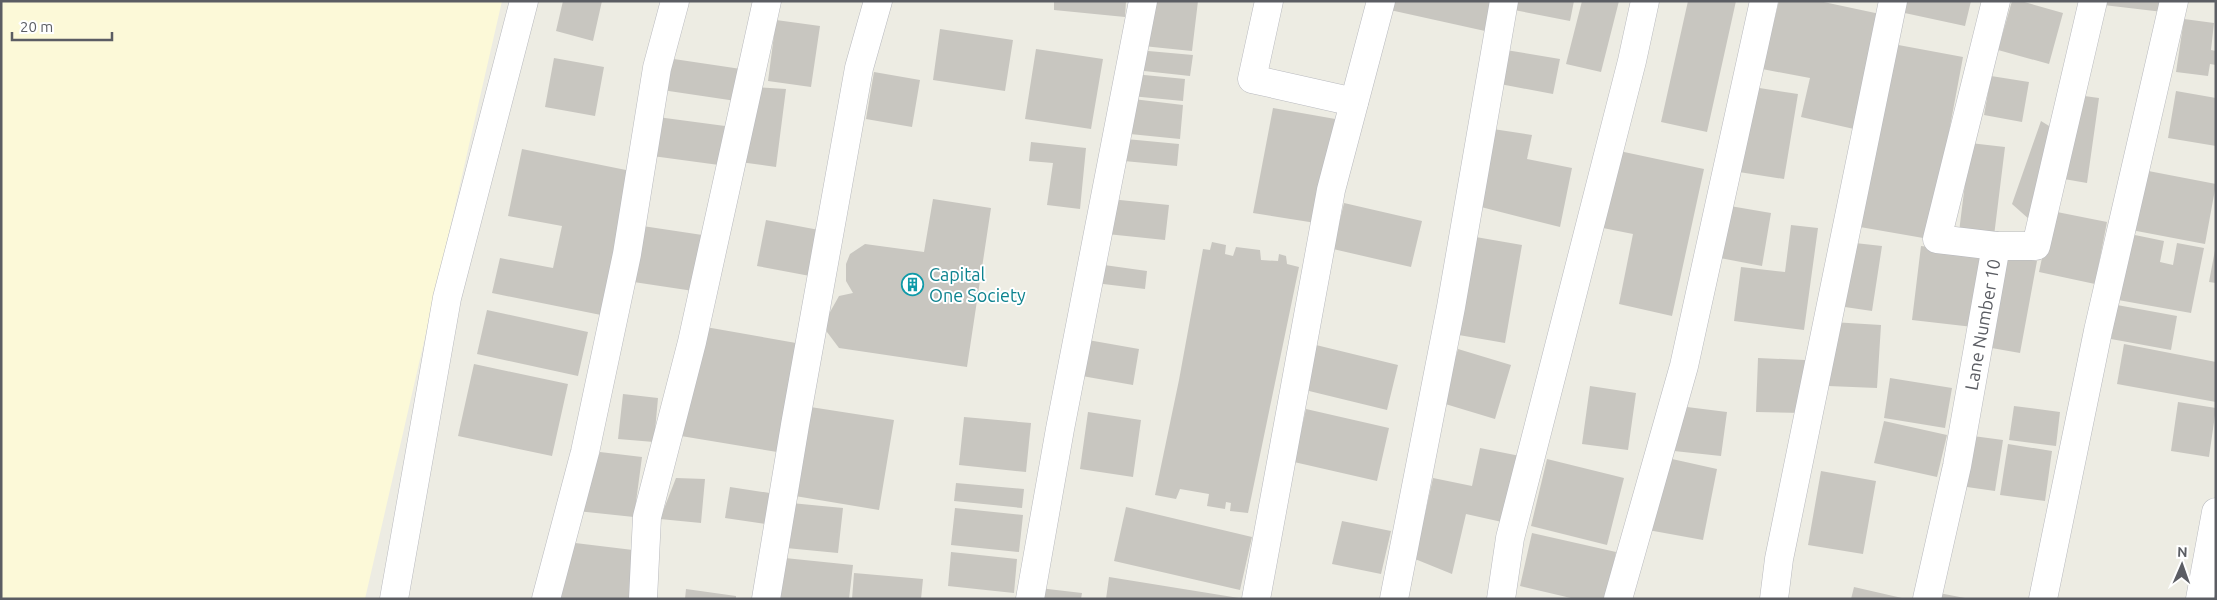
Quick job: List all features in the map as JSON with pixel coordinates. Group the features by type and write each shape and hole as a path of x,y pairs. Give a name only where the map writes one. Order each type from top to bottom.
{"street":[{"path":"394,599 447,298 524,1"},
{"path":"546,599 585,452 627,254 657,68 674,1"},
{"path":"643,599 647,517 692,342 767,1"},
{"path":"766,599 794,425 859,68 878,1"},
{"path":"1030,599 1060,430 1142,1"},
{"path":"1269,1 1252,79 1354,102"},
{"path":"1256,599 1331,190 1381,1"},
{"path":"1394,599 1451,308 1504,1"},
{"path":"1501,599 1510,538 1632,61 1644,1"},
{"path":"1618,599 1684,366 1764,1"},
{"path":"1774,599 1780,559 1893,1"},
{"name":"Lane Number 10","path":"1929,591 1957,466 1996,246 1936,239 1996,1"},
{"path":"1996,246 2036,246 2093,1"},
{"path":"2042,599 2098,331 2174,1"},
{"path":"2200,599 2216,512"}],"shaded area":[{"path":"1,1 502,1 365,599 1,599"}],"building":[{"path":"563,1 602,1 593,41 556,31"},
{"path":"1054,1 1126,1 1125,17 1054,10"},
{"path":"1148,1 1198,1 1192,51 1143,46"},
{"path":"1392,1 1491,1 1485,31 1390,10"},
{"path":"1516,1 1574,1 1570,21 1514,10"},
{"path":"1582,1 1619,1 1601,72 1566,64"},
{"path":"1688,1 1736,1 1707,132 1661,122"},
{"path":"1779,1 1819,1 1880,14 1854,129 1801,117 1810,78 1762,69"},
{"path":"1903,1 1971,1 1965,26 1900,12"},
{"path":"2012,1 2021,1 2063,13 2049,64 1998,50"},
{"path":"2096,1 2164,1 2163,12 2095,4"},
{"path":"2184,19 2214,23 2211,50 2216,51 2216,65 2210,64 2208,76 2176,72"},
{"path":"776,20 820,26 811,87 768,81"},
{"path":"940,29 1013,40 1005,91 933,80"},
{"path":"1893,44 1963,57 1929,239 1860,227"},
{"path":"1036,49 1103,59 1091,129 1025,119"},
{"path":"1137,50 1193,55 1190,76 1135,70"},
{"path":"1506,50 1560,59 1553,94 1500,84"},
{"path":"554,58 604,67 595,116 545,107"},
{"path":"667,58 741,69 736,101 662,90"},
{"path":"874,72 920,80 912,127 866,119"},
{"path":"1134,74 1185,79 1183,101 1131,96"},
{"path":"1991,76 2029,82 2022,122 1984,115"},
{"path":"753,87 786,89 776,167 740,162"},
{"path":"1753,87 1798,94 1784,179 1739,172"},
{"path":"2176,91 2216,98 2216,146 2168,138"},
{"path":"2077,95 2099,98 2087,183 2064,179"},
{"path":"1133,99 1183,105 1180,139 1130,134"},
{"path":"1273,108 1341,120 1322,224 1253,213"},
{"path":"650,116 725,126 719,165 645,155"},
{"path":"2041,121 2054,129 2030,220 2012,204"},
{"path":"1493,129 1532,135 1527,159 1572,168 1560,227 1481,207"},
{"path":"1126,139 1179,144 1177,166 1124,161"},
{"path":"1031,142 1086,148 1080,209 1047,205 1053,163 1029,161"},
{"path":"1970,143 2005,147 1994,236 1959,232"},
{"path":"522,149 631,171 601,315 492,293 500,258 553,268 562,226 508,216"},
{"path":"1610,149 1704,169 1672,316 1619,304 1633,234 1593,226"},
{"path":"2138,169 2216,184 2205,244 2126,229"},
{"name":"Capital One Society","path":"933,199 991,208 967,367 839,348 827,332 825,321 839,296 853,293 846,281 846,264 850,254 865,244 924,252"},
{"path":"1110,199 1169,205 1165,240 1107,234"},
{"path":"1344,203 1422,221 1411,267 1333,249"},
{"path":"1730,206 1771,213 1762,266 1720,258"},
{"path":"2052,211 2107,222 2095,284 2039,272"},
{"path":"766,220 819,230 810,276 757,266"},
{"path":"636,225 709,236 700,292 627,281"},
{"path":"1791,225 1818,228 1804,330 1734,321 1741,267 1785,272"},
{"path":"2130,234 2164,241 2160,262 2173,265 2177,243 2204,248 2191,313 2118,300"},
{"path":"1470,236 1522,245 1505,343 1453,334"},
{"path":"1212,242 1226,245 1225,254 1233,256 1236,247 1260,250 1261,260 1278,261 1279,254 1286,256 1287,264 1299,267 1248,513 1230,511 1231,503 1226,502 1225,509 1207,506 1209,494 1180,489 1176,499 1155,495 1179,380 1203,249 1210,250"},
{"path":"1855,243 1882,246 1872,311 1845,307"},
{"path":"1921,246 1982,254 1973,327 1912,320"},
{"path":"2216,250 2216,283 2209,282"},
{"path":"2003,254 2037,261 2020,353 1986,347"},
{"path":"1097,264 1147,271 1145,289 1095,283"},
{"path":"2117,305 2177,316 2171,350 2111,339"},
{"path":"487,310 588,332 578,376 477,354"},
{"path":"1832,322 1881,325 1877,388 1828,386"},
{"path":"700,326 796,343 777,452 681,436"},
{"path":"1088,340 1139,349 1133,385 1082,376"},
{"path":"2124,344 2216,362 2216,402 2117,384"},
{"path":"1316,345 1398,365 1387,410 1305,390"},
{"path":"1458,349 1511,365 1495,419 1442,403"},
{"path":"1758,358 1805,360 1803,413 1756,412"},
{"path":"474,364 568,384 552,456 458,436"},
{"path":"1890,378 1952,388 1945,428 1884,418"},
{"path":"1590,386 1636,393 1628,450 1582,444"},
{"path":"623,394 658,398 654,442 618,439"},
{"path":"2178,402 2216,408 2209,457 2171,451"},
{"path":"804,406 894,420 879,510 789,495"},
{"path":"1679,406 1727,412 1721,456 1674,451"},
{"path":"2014,406 2060,412 2056,446 2009,440"},
{"path":"1306,409 1389,428 1377,481 1294,462"},
{"path":"1088,412 1141,420 1133,477 1080,469"},
{"path":"964,417 1031,423 1026,472 959,465"},
{"path":"1884,421 1947,435 1937,477 1874,463"},
{"path":"1973,436 2003,440 1995,491 1960,486"},
{"path":"2008,444 2052,451 2045,501 2000,495"},
{"path":"1480,448 1525,457 1511,524 1466,514 1452,574 1415,559 1433,478 1472,486"},
{"path":"600,452 642,457 634,517 577,511"},
{"path":"1663,457 1717,469 1703,540 1648,530"},
{"path":"1547,459 1624,478 1607,545 1531,526"},
{"path":"1821,471 1876,481 1863,554 1808,545"},
{"path":"676,478 705,479 701,523 660,519"},
{"path":"956,483 1024,489 1022,508 954,501"},
{"path":"730,487 776,494 772,525 725,518"},
{"path":"791,503 843,508 838,553 786,548"},
{"path":"1126,507 1252,537 1240,590 1114,561"},
{"path":"955,508 1023,515 1019,552 951,545"},
{"path":"1342,521 1391,531 1381,574 1332,564"},
{"path":"1532,533 1616,552 1606,599 1575,599 1520,586"},
{"path":"567,542 633,550 634,599 560,599"},
{"path":"951,552 1017,559 1014,593 948,586"},
{"path":"775,557 853,565 849,599 770,599"},
{"path":"854,573 923,579 921,599 852,599"},
{"path":"1109,577 1239,598 1106,599"},
{"path":"1854,587 1902,598 1902,599 1851,599"},
{"path":"1039,588 1082,593 1081,599 1037,599"},
{"path":"686,589 736,596 736,599 685,599"},
{"path":"1939,593 1965,598 1965,599 1938,599"}],"place":[{"name":"Capital One Society","path":"913,284"}]}
